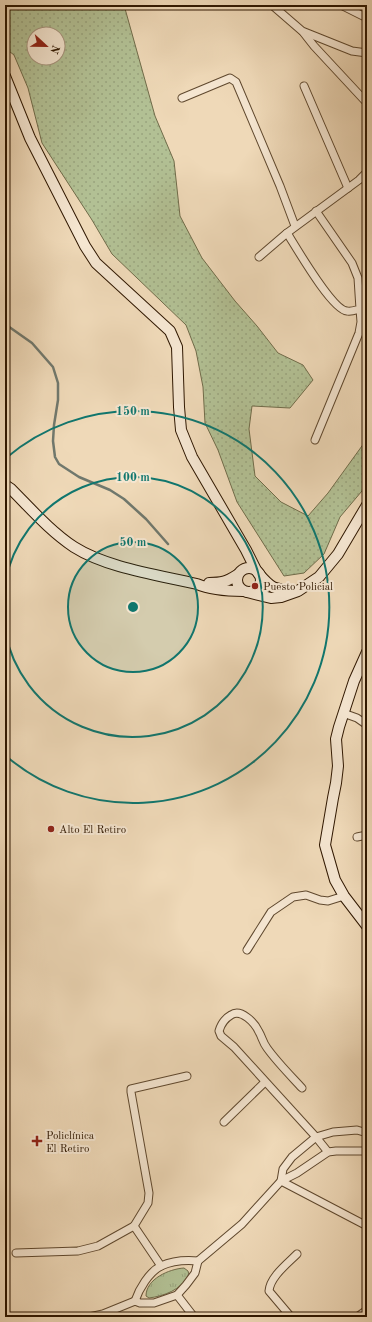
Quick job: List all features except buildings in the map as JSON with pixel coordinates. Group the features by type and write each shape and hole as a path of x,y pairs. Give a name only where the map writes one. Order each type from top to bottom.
{"street":[{"path":"272,5 302,31 367,103"},
{"path":"340,5 367,18"},
{"path":"302,31 352,51 367,53"},
{"path":"5,76 30,138 85,246 96,263 170,331 177,347 179,407 182,430 192,457 246,550 261,579 259,586 254,591 245,592 238,586 237,582 246,550"},
{"path":"182,98 230,78 236,82 280,186 295,226"},
{"path":"304,86 348,188"},
{"path":"259,257 295,226 348,188 367,172"},
{"path":"315,440 359,333 361,322 358,278 352,263 316,211"},
{"path":"287,233 320,286 333,300 343,310 348,312 360,309"},
{"path":"5,485 11,489 61,538 75,548 90,555 114,565 197,584 204,587 245,592 270,598 287,596 298,591 319,577 338,554 367,505"},
{"path":"197,584 201,582 224,582 248,568 257,572 267,584 276,590 298,591"},
{"path":"367,652 342,713 336,739 338,766 324,845 335,880 344,896 367,926"},
{"path":"342,713 357,718 367,725"},
{"path":"357,837 367,835"},
{"path":"247,950 271,912 293,897 306,895 328,901 344,896"},
{"path":"302,1088 267,1049 255,1025 248,1018 240,1014 233,1013 220,1025 219,1032 221,1036 234,1047 328,1152"},
{"path":"16,1253 78,1251 98,1246 134,1226 148,1203 149,1193 130,1092 131,1089 187,1076"},
{"path":"224,1122 265,1082"},
{"path":"281,1181 283,1169 292,1157 316,1137 333,1132 357,1130 367,1133"},
{"path":"89,1317 102,1314 135,1301 140,1303 154,1303 177,1295 195,1273 198,1261 242,1224 281,1181 297,1173 328,1152 367,1151"},
{"path":"281,1181 367,1226"},
{"path":"134,1226 161,1266"},
{"path":"291,1317 269,1291 270,1285 275,1277 297,1254"},
{"path":"135,1301 141,1286 161,1266 187,1260 198,1261"},
{"path":"177,1295 194,1317"},
{"path":"357,1317 367,1310"}],"green space":[{"path":"5,5 124,5 155,116 174,161 180,216 202,258 235,301 278,353 303,365 313,380 290,408 252,406 249,429 255,476 281,502 308,516 328,493 367,439 367,485 340,517 324,554 304,573 284,576 237,502 218,450 205,423 203,387 196,351 186,325 112,254 92,220 42,143 28,88 14,55 5,48"},
{"path":"184,1268 188,1271 189,1275 177,1288 160,1296 149,1298 146,1296 150,1285 159,1276 172,1270"}],"waterway":[{"path":"5,324 32,343 53,367 58,383 58,400 53,441 55,457 59,464 79,477 110,490 124,499 146,519 168,544"}],"place":[{"name":"Puesto Policial","path":"255,586"},
{"name":"Alto El Retiro","path":"51,829"},
{"name":"Policlínica El Retiro","path":"37,1141"}]}
